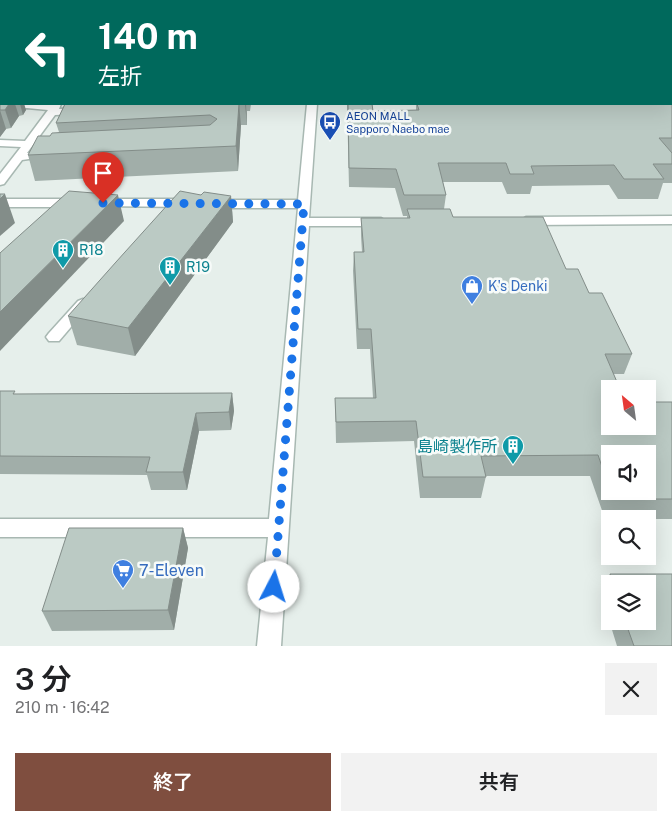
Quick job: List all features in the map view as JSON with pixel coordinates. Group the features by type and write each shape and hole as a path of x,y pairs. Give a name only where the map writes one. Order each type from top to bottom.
{"street":[{"path":"0,107 27,105 89,110"},
{"path":"269,646 312,105"},
{"path":"0,182 55,108"},
{"path":"0,143 28,144"},
{"path":"18,157 61,152"},
{"path":"0,203 304,204"},
{"path":"54,215 68,203"},
{"path":"159,218 172,204"},
{"path":"516,221 672,220"},
{"path":"303,222 390,222"},
{"path":"54,337 93,292"},
{"path":"0,528 278,528"}],"building":[{"path":"0,105 8,105 5,110 0,110"},
{"path":"65,105 239,105 236,146 28,155 38,136 50,136 52,133 210,125 217,119 210,115 56,123"},
{"path":"348,105 372,105 373,111 419,110 417,105 672,105 672,138 659,138 672,153 672,164 653,164 664,179 624,179 614,165 531,166 534,174 510,174 506,163 438,163 446,195 404,195 396,169 349,168"},
{"path":"69,191 118,195 0,312 0,253"},
{"path":"180,191 201,195 204,192 231,196 128,328 68,316 116,262"},
{"path":"407,209 450,209 453,217 543,217 566,269 578,269 589,293 602,293 632,354 605,354 616,380 601,380 601,435 656,435 656,402 672,402 672,499 656,499 656,445 601,445 601,464 598,455 481,456 486,477 423,477 416,421 336,422 335,398 376,398 371,329 358,329 354,252 364,252 361,218 410,218"},
{"path":"0,391 15,391 13,394 232,393 229,412 196,413 183,472 146,472 150,457 0,456"},
{"name":"7-Eleven","path":"69,528 183,528 168,610 42,611"},
{"path":"672,574 672,646 634,646 628,630 656,630 656,575 610,575"}],"place":[{"name":"AEON MALL Sapporo Naebo mae","path":"330,141"},
{"name":"R18","path":"63,269"},
{"name":"R19","path":"170,286"},
{"name":"K's Denki","path":"472,305"},
{"name":"島崎製作所","path":"513,465"},
{"name":"7-Eleven","path":"123,589"}],"route":[{"path":"103,203 304,204 274,587"}]}
